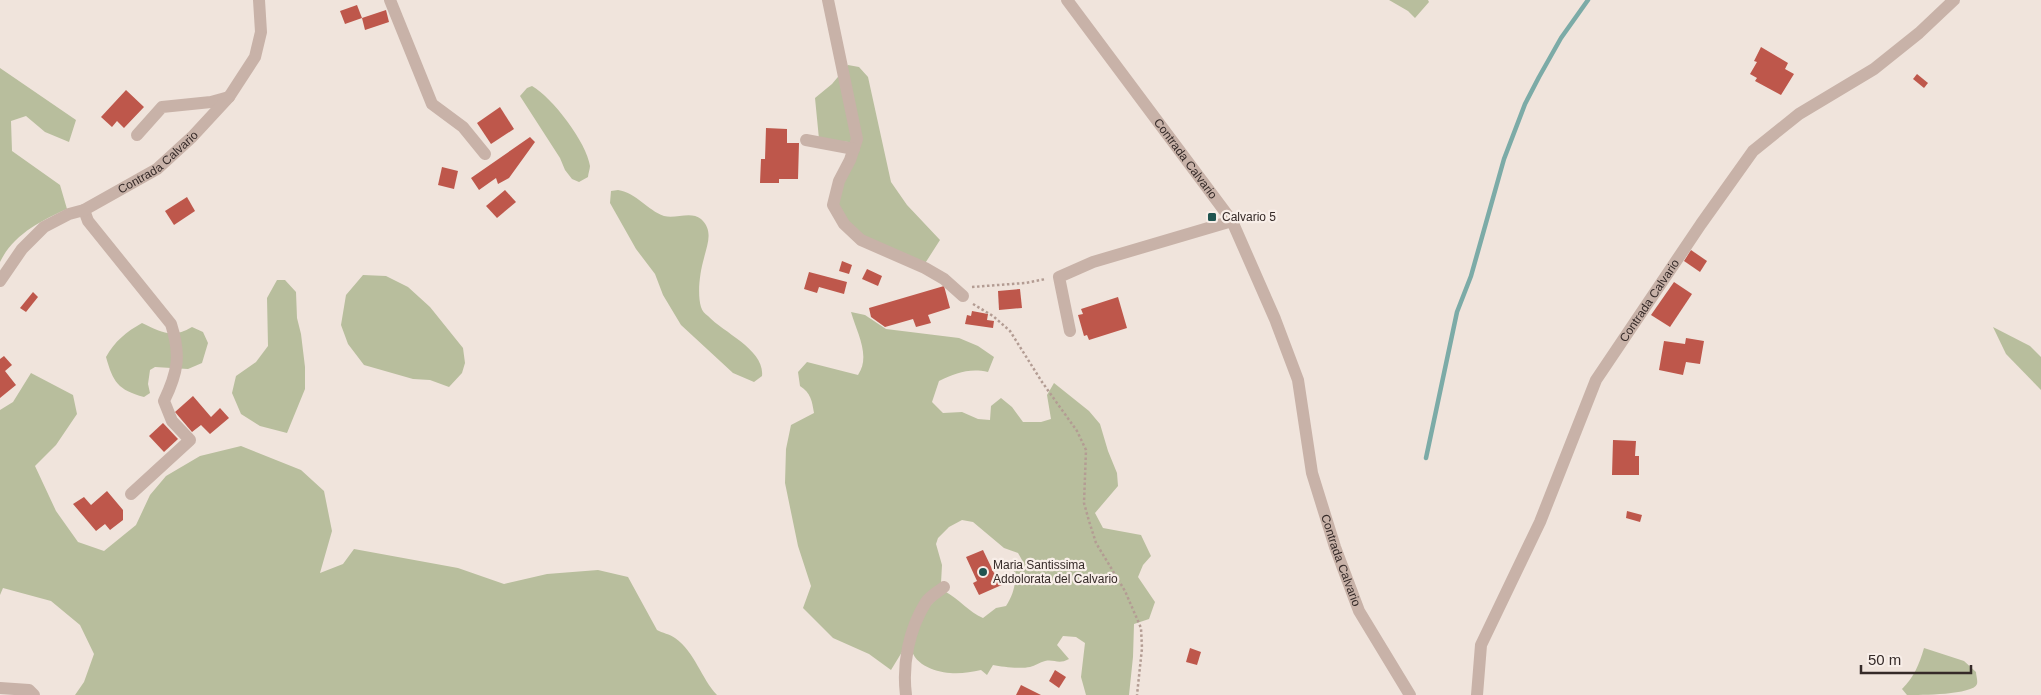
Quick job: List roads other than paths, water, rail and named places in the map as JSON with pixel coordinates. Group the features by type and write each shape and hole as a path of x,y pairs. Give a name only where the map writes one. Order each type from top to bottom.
{"street":[{"name":"Contrada Calvario","path":"0,281 22,249 44,227 69,214 84,210 157,169 192,137 229,97 255,57 262,32 260,0"},
{"path":"390,0 432,104 463,127 486,154"},
{"path":"828,0 857,139 840,181 833,205 844,224 861,240 925,268 944,279 963,296"},
{"name":"Contrada Calvario","path":"1067,0 1232,221 1275,319 1298,380 1312,472 1335,547 1358,611 1410,695"},
{"name":"Contrada Calvario","path":"1477,695 1481,645 1540,522 1596,380 1701,224 1753,151 1798,114 1874,69 1919,33 1954,0"},
{"path":"137,135 162,107 211,102 229,97"},
{"path":"806,140 854,148"},
{"path":"84,210 88,221 171,324 177,343 173,382 164,400 172,421 190,440 130,494"},
{"path":"1070,331 1059,276 1092,262 1232,221"},
{"path":"906,695 904,683 908,640 927,601 944,587"},
{"path":"0,688 29,690 34,695"}],"waterway":[{"path":"1426,458 1457,312 1471,276 1504,159 1525,104 1539,77 1561,38 1588,0"}],"place":[{"name":"Calvario 5","path":"1212,217"},
{"name":"Maria Santissima Addolorata del Calvario","path":"983,572"}]}
